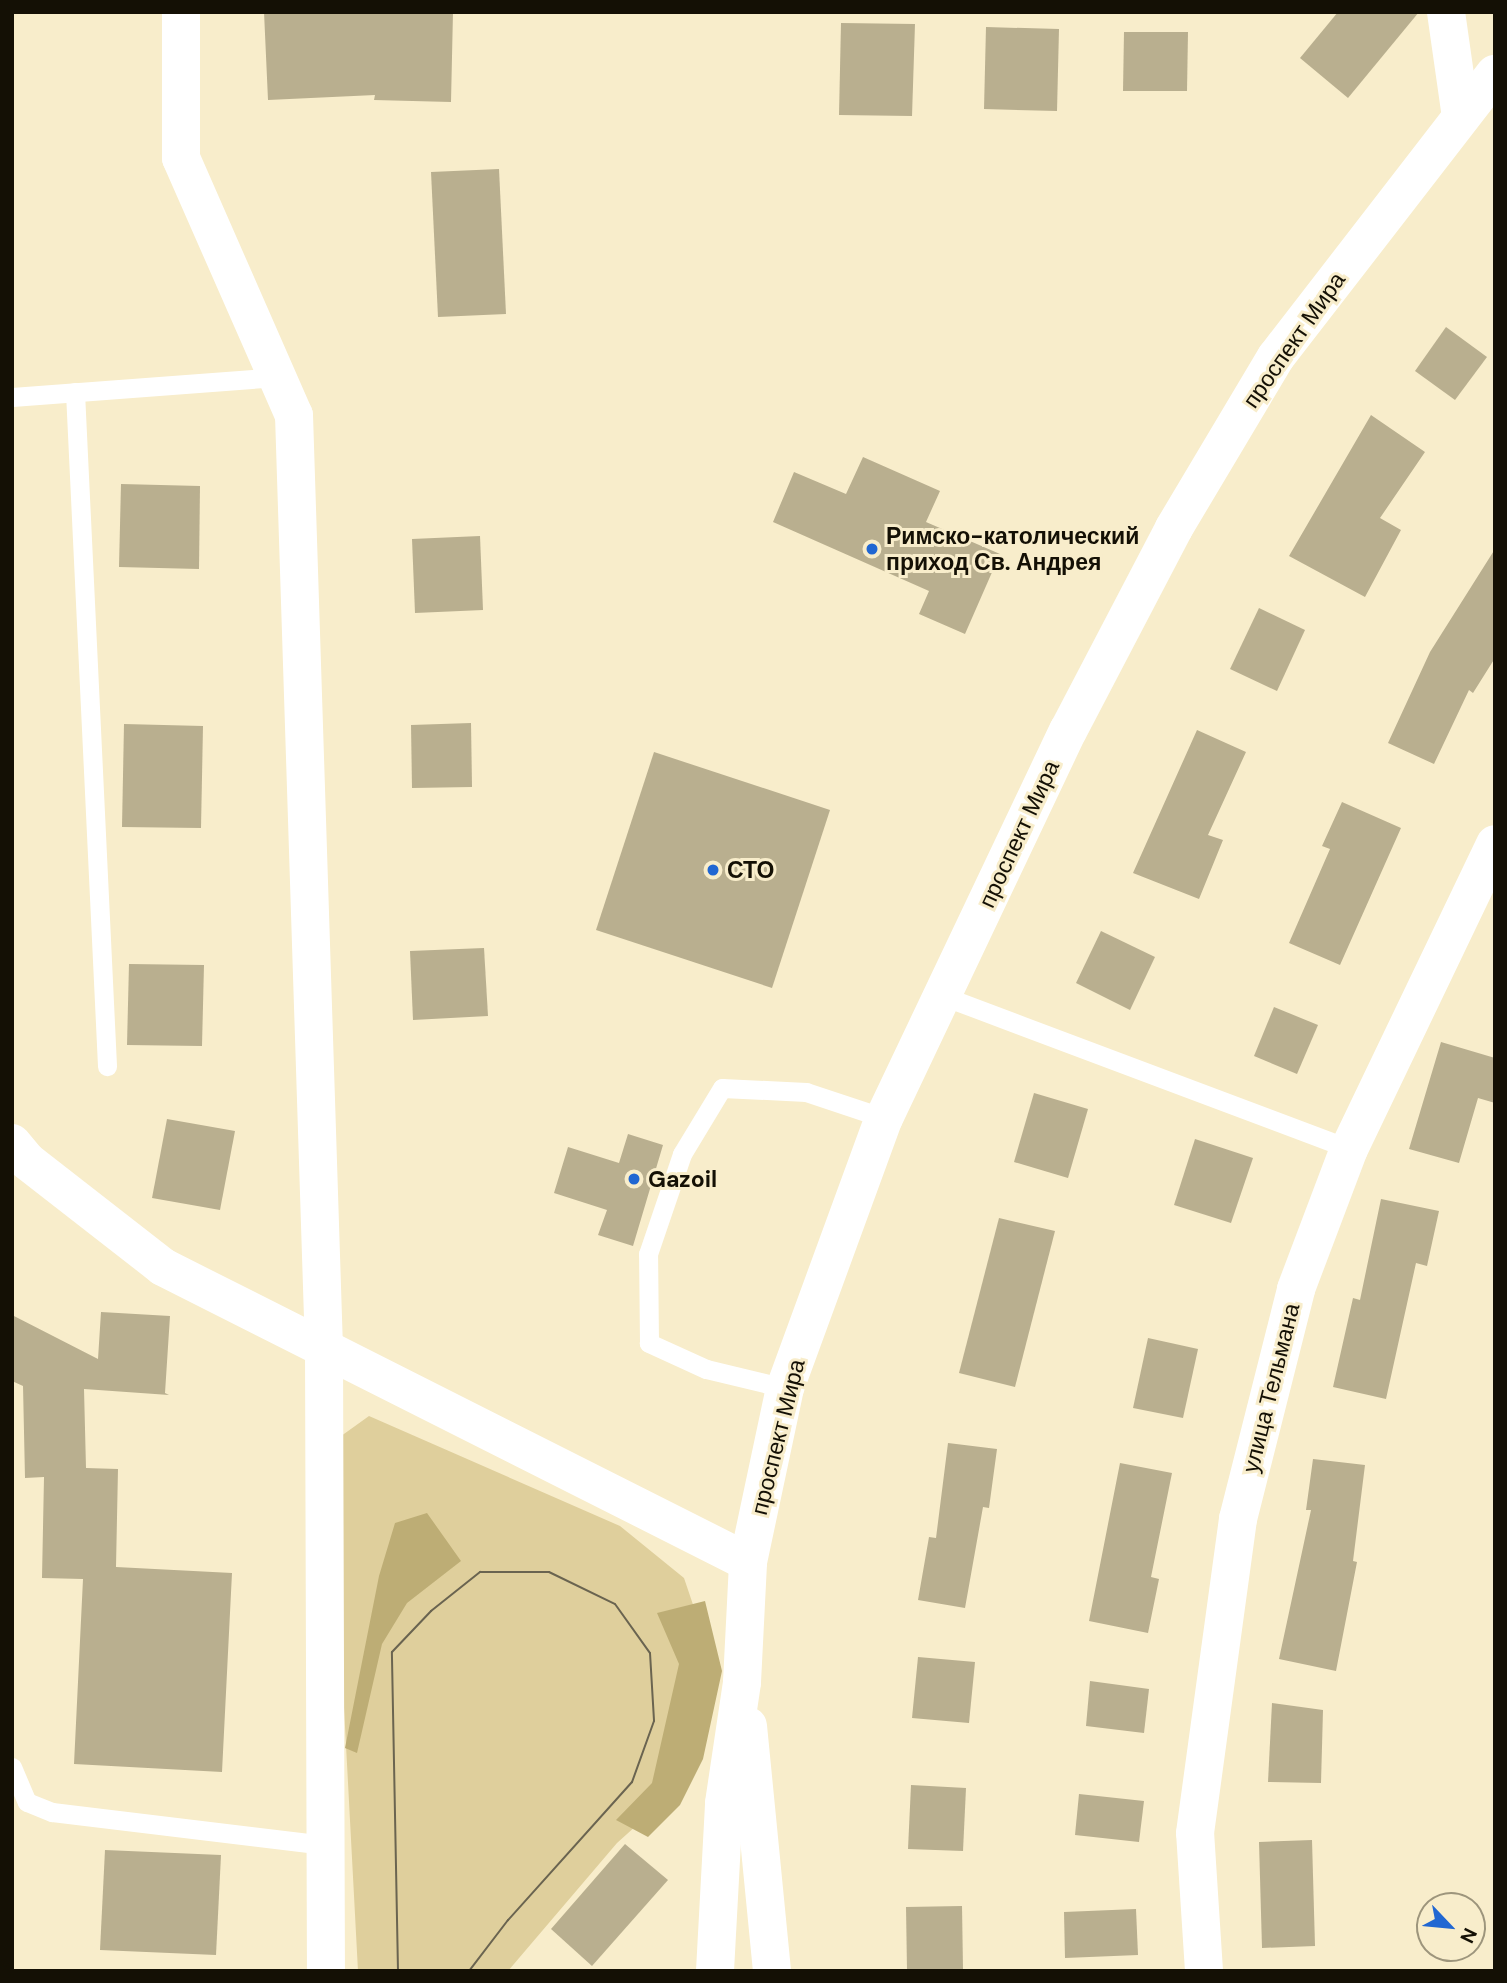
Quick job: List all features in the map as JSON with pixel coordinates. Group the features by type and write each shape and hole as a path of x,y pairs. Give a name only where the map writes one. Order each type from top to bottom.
{"street":[{"path":"181,12 181,158 294,415 324,1349 326,1971"},
{"path":"1446,12 1461,117"},
{"name":"проспект Мира","path":"715,1971 724,1803 743,1682 748,1562 785,1388 884,1118 1068,730 1174,528 1276,357 1495,75"},
{"name":"улица Тельмана","path":"1204,1971 1195,1833 1238,1519 1296,1289 1349,1149 1495,844"},
{"path":"12,1143 27,1161 163,1267 748,1562"},
{"name":"проспект Мира","path":"743,1682 759,1804 772,1971"}],"lane":[{"path":"12,397 277,377"},
{"path":"75,392 107,1066"},
{"path":"943,996 1349,1149"},
{"path":"785,1388 706,1368 649,1342 648,1254 682,1154 722,1088 806,1093 884,1118"},
{"path":"12,1767 27,1802 52,1812 325,1845"}],"shaded area":[{"path":"369,1416 620,1526 684,1578 708,1649 677,1789 617,1843 508,1971 358,1971 330,1444"},
{"path":"427,1513 461,1561 407,1603 382,1644 357,1753 345,1748 379,1576 395,1523"},
{"path":"705,1601 722,1671 703,1759 680,1805 648,1837 616,1820 652,1783 679,1664 657,1613"}],"building":[{"path":"264,12 453,12 451,102 374,100 375,95 268,100"},
{"path":"1338,12 1419,12 1348,98 1300,58"},
{"path":"841,23 915,24 912,116 839,115"},
{"path":"986,27 1059,29 1057,111 984,109"},
{"path":"1124,32 1188,32 1187,91 1123,91"},
{"path":"499,169 506,314 438,317 431,172"},
{"path":"1446,327 1487,357 1455,400 1415,371"},
{"path":"1371,415 1425,452 1380,518 1401,530 1365,597 1289,556"},
{"name":"Римско-католический приход Св. Андрея","path":"863,457 940,491 926,522 1000,554 965,634 919,614 929,591 773,522 794,472 846,494"},
{"path":"121,484 200,486 199,569 119,567"},
{"path":"480,536 483,610 415,613 412,539"},
{"path":"1495,549 1495,658 1473,693 1469,690 1434,764 1388,743 1430,652"},
{"path":"1259,608 1305,630 1277,691 1230,669"},
{"path":"471,723 472,787 412,788 411,725"},
{"path":"124,724 203,726 201,828 122,827"},
{"path":"1197,730 1246,752 1208,835 1223,840 1199,899 1133,873"},
{"name":"СТО","path":"654,752 830,810 772,988 596,930"},
{"path":"1342,802 1401,828 1340,965 1289,943 1330,849 1322,846"},
{"path":"1101,931 1155,957 1130,1010 1076,983"},
{"path":"484,948 488,1016 413,1020 410,951"},
{"path":"129,964 204,965 202,1046 127,1045"},
{"path":"1274,1007 1318,1025 1297,1074 1254,1056"},
{"path":"1441,1042 1495,1058 1495,1103 1478,1098 1459,1163 1409,1149"},
{"path":"1034,1093 1088,1109 1068,1178 1014,1162"},
{"path":"167,1119 235,1131 220,1210 152,1198"},
{"path":"628,1134 663,1145 633,1246 598,1235 607,1210 554,1193 568,1147 619,1163"},
{"path":"1195,1139 1253,1158 1231,1223 1174,1205"},
{"path":"1381,1199 1439,1211 1427,1266 1416,1263 1386,1399 1333,1387 1353,1298 1360,1300"},
{"path":"999,1218 1055,1231 1015,1387 959,1373"},
{"path":"101,1312 170,1316 165,1393 169,1395 84,1389 86,1468 118,1469 116,1567 232,1573 222,1772 74,1764 83,1579 42,1578 44,1477 25,1478 23,1386 12,1381 12,1315 98,1359"},
{"path":"1148,1338 1198,1349 1183,1418 1133,1408"},
{"path":"948,1443 997,1449 989,1508 983,1507 965,1608 918,1600 929,1537 936,1538"},
{"path":"1313,1459 1365,1465 1353,1561 1357,1562 1336,1671 1279,1659 1311,1510 1306,1510"},
{"path":"1120,1463 1172,1473 1151,1577 1159,1579 1148,1633 1089,1621"},
{"path":"918,1657 975,1662 969,1723 912,1718"},
{"path":"1090,1681 1149,1689 1144,1733 1086,1726"},
{"path":"1272,1703 1323,1710 1321,1783 1268,1782"},
{"path":"911,1785 966,1788 963,1851 908,1849"},
{"path":"1079,1794 1144,1801 1139,1842 1075,1835"},
{"path":"1312,1840 1315,1946 1262,1948 1259,1842"},
{"path":"625,1844 668,1880 592,1966 551,1929"},
{"path":"105,1850 221,1855 216,1955 100,1950"},
{"path":"962,1906 963,1969 907,1970 906,1907"},
{"path":"1136,1909 1138,1955 1065,1958 1064,1912"}],"tram line":[{"path":"398,1971 392,1652 431,1611 480,1572 549,1572 615,1604 650,1653 654,1721 632,1782 508,1920 469,1971"}],"place":[{"name":"Римско-католический приход Св. Андрея","path":"872,549"},
{"name":"СТО","path":"713,870"},
{"name":"Gazoil","path":"634,1179"}]}
